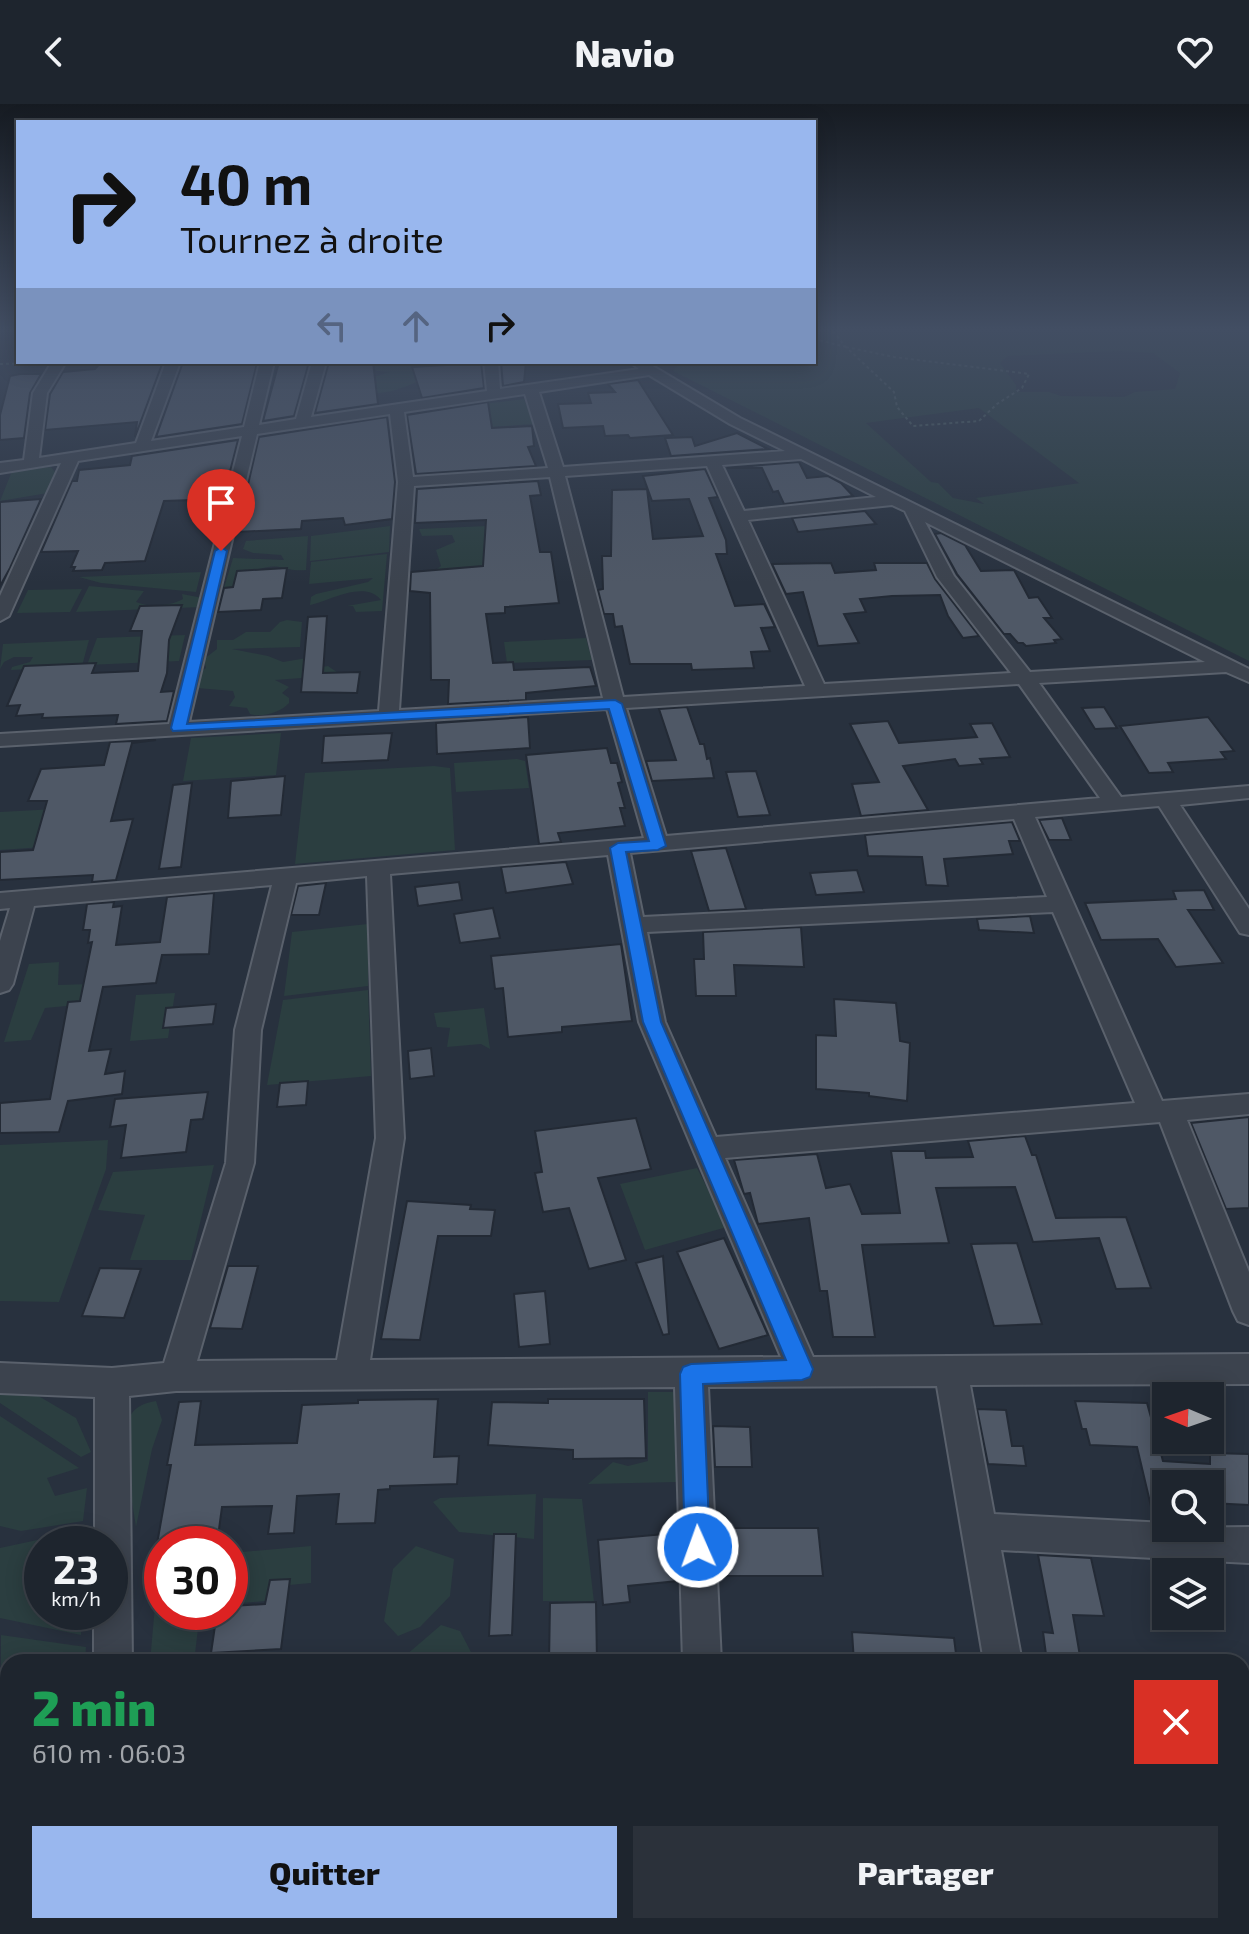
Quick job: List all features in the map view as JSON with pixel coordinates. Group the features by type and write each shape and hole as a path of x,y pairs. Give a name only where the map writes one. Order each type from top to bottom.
{"street":[{"path":"31,464 38,412"},
{"path":"141,449 154,412"},
{"path":"178,728 255,412"},
{"path":"302,424 305,412"},
{"path":"0,468 387,412"},
{"path":"389,715 406,482 397,412"},
{"path":"538,412 556,469 615,704 658,846"},
{"path":"721,412 1249,676"},
{"path":"406,482 556,469 803,455"},
{"path":"0,616 71,459"},
{"path":"712,459 817,690"},
{"path":"738,516 903,504"},
{"path":"903,504 946,580 1026,680 1116,805"},
{"path":"0,740 1229,666"},
{"path":"0,984 12,900 1249,792"},
{"path":"1165,799 1249,927"},
{"path":"1022,813 1162,1111 1249,1311"},
{"path":"618,848 652,1022 802,1369"},
{"path":"351,1375 390,1138 378,867"},
{"path":"176,1376 240,1163 248,1030 286,877"},
{"path":"633,925 1063,904"},
{"path":"706,1149 1249,1104"},
{"path":"0,1378 112,1383 176,1376 691,1374 802,1369 1249,1369"},
{"path":"951,1371 1002,1654"},
{"path":"691,1374 702,1654"},
{"path":"112,1383 113,1654"},
{"path":"980,1531 1249,1545"}],"path":[{"path":"902,412 913,426 979,421 988,412"}],"shaded area":[{"path":"475,412 529,412 534,424 477,428"},
{"path":"755,412 946,412 866,423 953,498 984,504 976,498 1080,483 985,412 1249,412 1249,661"},
{"path":"51,467 55,472 54,492 0,501 12,471"},
{"path":"390,526 389,552 310,561 311,536"},
{"path":"487,526 488,569 436,570 441,566 436,550 455,542 452,535 422,536 419,529"},
{"path":"308,536 306,570 262,568 245,573 240,587 224,588 233,558 284,560 281,555 243,549 246,541"},
{"path":"387,554 382,611 356,612 353,606 347,606 381,600 366,592 346,594 310,605 311,597 316,594 368,582 373,578 309,584 311,562"},
{"path":"201,572 196,592 101,583 79,577"},
{"path":"89,586 144,591 136,602 148,605 172,603 183,599 182,594 203,598 202,607 76,612"},
{"path":"82,589 70,612 17,613 28,590"},
{"path":"280,622 302,622 300,647 232,649 283,662 307,658 317,668 328,666 341,675 275,680 289,687 282,693 289,698 289,703 266,715 250,714 247,708 229,706 235,697 233,691 197,688 198,674 206,668 204,659 217,649 217,640 233,640 246,632 270,632"},
{"path":"185,635 179,661 87,665 97,638"},
{"path":"586,638 592,660 507,663 504,642"},
{"path":"89,640 82,666 11,670 30,662 33,657 14,657 4,662 0,669 3,644"},
{"path":"281,733 276,775 183,781 191,738"},
{"path":"525,761 529,788 456,792 454,763"},
{"path":"434,766 450,768 455,850 295,864 305,773"},
{"path":"56,809 44,847 0,850 0,812"},
{"path":"368,924 368,986 284,996 292,932"},
{"path":"59,962 58,985 90,984 98,1003 45,1008 31,1040 4,1042 29,964"},
{"path":"368,990 371,1076 267,1085 283,1000"},
{"path":"175,993 168,1038 130,1041 136,995"},
{"path":"484,1008 490,1049 481,1044 447,1047 450,1028 437,1027 434,1013"},
{"path":"108,1140 106,1169 59,1302 0,1301 0,1145"},
{"path":"214,1165 191,1260 130,1260 145,1215 98,1210 113,1172"},
{"path":"697,1168 727,1227 645,1250 620,1184"},
{"path":"0,1384 35,1394 76,1418 91,1452 81,1457 0,1403"},
{"path":"648,1392 674,1392 678,1482 588,1484 613,1462 628,1466 648,1461"},
{"path":"156,1401 162,1420 152,1449 136,1527 125,1453 126,1425 135,1409"},
{"path":"0,1416 79,1468 47,1478 55,1496 87,1488 83,1521 24,1526 21,1531 0,1526"},
{"path":"536,1494 534,1539 459,1532 433,1502 440,1498"},
{"path":"543,1498 582,1499 594,1602 543,1601"},
{"path":"24,1543 24,1623 0,1618 0,1548"},
{"path":"311,1546 311,1583 278,1586 278,1600 248,1602 248,1551"},
{"path":"416,1546 454,1559 450,1596 420,1627 398,1636 384,1621 393,1569"},
{"path":"441,1625 460,1631 472,1654 407,1654"},
{"path":"57,1630 81,1630 81,1635"},
{"path":"153,1630 198,1630 195,1654 151,1654"},
{"path":"1,1635 86,1647 86,1654 1,1654"}],"building":[{"path":"1,412 27,412 24,438 0,440"},
{"path":"47,412 144,412 135,437 137,422 45,430"},
{"path":"165,412 245,412 242,424 156,437"},
{"path":"265,412 295,412 294,416 263,421"},
{"path":"490,412 492,428 532,426 534,446 528,447 536,466 416,474 407,415"},
{"path":"560,412 659,412 673,435 630,438 628,435 605,436 603,426 563,428"},
{"path":"387,417 395,482 392,519 345,525 343,518 302,521 301,529 237,532 259,437"},
{"path":"737,433 768,449 671,456 665,438 692,437 695,446"},
{"path":"238,440 223,499 164,501 145,561 105,563 102,570 73,571 75,567 71,567 78,551 41,552 72,481 77,481 79,470 130,465 132,456"},
{"path":"799,462 807,478 828,476 841,483 853,496 784,504 778,491 773,492 762,468 727,468"},
{"path":"705,469 718,497 709,498 726,540 727,554 716,554 735,606 764,604 775,627 761,628 770,651 751,652 754,668 692,670 691,664 630,664 622,626 615,627 613,614 604,614 598,590 603,589 602,556 611,556 612,490 647,489 653,539 703,536 689,499 652,501 643,476"},
{"path":"538,481 541,495 530,496 540,552 551,552 559,603 505,607 505,613 486,614 493,663 513,662 514,670 590,667 596,686 526,693 526,700 448,704 449,680 431,680 430,593 410,591 411,572 483,566 486,520 415,523 417,489"},
{"path":"41,499 10,568 0,586 0,502"},
{"path":"865,511 876,524 798,532 792,518"},
{"path":"941,533 965,545 981,571 1014,570 1029,598 1038,597 1052,618 1044,618 1062,639 1054,640 1056,643 1026,646 1010,634 1004,634 957,574 935,534"},
{"path":"831,563 835,573 876,570 874,563 927,563 935,579 979,636 963,638 948,616 940,595 892,596 860,599 866,612 844,614 859,643 818,646 803,592 786,594 772,564"},
{"path":"287,568 282,598 263,599 261,610 218,612 224,588 233,587 237,571"},
{"path":"182,605 169,640 167,673 161,692 174,691 167,721 116,724 118,715 16,716 20,705 7,706 24,666 96,663 92,673 138,671 142,631 130,631 140,606"},
{"path":"327,616 323,673 360,672 357,693 301,692 308,617"},
{"path":"687,707 700,744 704,744 707,759 710,758 714,778 652,781 646,761 676,760 659,709"},
{"path":"1104,707 1117,728 1095,729 1082,708"},
{"path":"528,717 530,748 437,754 436,723"},
{"path":"1208,717 1234,751 1221,752 1226,759 1168,763 1173,772 1149,773 1120,726"},
{"path":"888,721 899,743 977,737 970,724 992,723 1010,757 980,759 983,764 959,766 955,759 903,766 928,810 861,816 852,784 879,782 850,724"},
{"path":"392,733 388,760 322,763 324,736"},
{"path":"156,740 132,743 111,821 133,819 116,880 92,882 93,875 0,880 0,852 33,850 47,801 28,801 41,769 104,765 110,742"},
{"path":"607,748 611,763 617,763 622,782 618,783 625,808 620,808 625,826 558,833 561,842 539,844 526,755"},
{"path":"756,771 770,815 738,817 726,772"},
{"path":"285,776 281,815 228,818 231,781"},
{"path":"192,783 181,867 159,869 173,785"},
{"path":"1062,818 1071,840 1049,840 1039,820"},
{"path":"1012,822 1020,841 1009,841 1013,854 944,859 948,886 926,885 922,857 868,856 865,835"},
{"path":"726,848 746,909 709,911 691,851"},
{"path":"566,862 573,884 506,893 501,867"},
{"path":"857,870 864,892 816,895 810,873"},
{"path":"459,882 462,900 418,906 415,887"},
{"path":"326,883 319,915 291,915 298,886"},
{"path":"1204,890 1214,910 1188,910 1223,963 1176,967 1158,939 1101,940 1085,903 1176,899 1173,891"},
{"path":"214,893 209,954 162,955 156,983 103,987 89,1051 111,1049 105,1074 125,1071 122,1094 68,1101 59,1132 0,1133 0,1103 50,1099 68,1002 80,1001 92,942 88,943 90,930 83,930 87,904 114,902 113,907 122,906 116,945 160,942 167,897"},
{"path":"493,908 500,938 460,943 454,914"},
{"path":"1030,916 1034,933 979,930 977,919"},
{"path":"801,927 804,967 734,965 736,996 696,996 694,959 704,959 703,932"},
{"path":"621,944 632,1021 562,1027 562,1032 508,1037 503,988 495,989 491,956"},
{"path":"834,999 896,1003 900,1041 910,1043 907,1101 869,1096 869,1093 816,1089 816,1035 836,1036"},
{"path":"216,1004 213,1024 163,1028 166,1008"},
{"path":"431,1048 434,1076 410,1079 408,1051"},
{"path":"308,1081 306,1105 277,1107 280,1083"},
{"path":"208,1092 203,1119 191,1120 186,1152 121,1158 126,1125 110,1127 115,1099"},
{"path":"1249,1117 1249,1208 1226,1209 1191,1123"},
{"path":"636,1118 651,1169 598,1178 626,1260 589,1269 569,1208 543,1212 535,1173 542,1172 535,1131"},
{"path":"1025,1136 1032,1155 1036,1155 1056,1218 1126,1217 1151,1288 1116,1289 1099,1238 1033,1242 1015,1187 936,1188 949,1243 862,1245 875,1337 833,1337 827,1291 820,1291 809,1218 758,1224 750,1193 744,1194 734,1160 817,1154 826,1188 850,1184 862,1214 900,1213 891,1151 925,1151 926,1158 973,1157 968,1141"},
{"path":"407,1201 471,1205 470,1209 495,1210 491,1236 438,1236 420,1340 381,1339"},
{"path":"724,1238 768,1335 719,1349 677,1252"},
{"path":"1017,1243 1042,1324 994,1326 971,1244"},
{"path":"663,1256 669,1334 663,1335 636,1263"},
{"path":"228,1266 258,1266 242,1329 210,1328"},
{"path":"100,1268 141,1269 124,1318 82,1316"},
{"path":"545,1291 550,1344 519,1347 514,1294"},
{"path":"438,1399 434,1457 459,1456 457,1484 390,1486 390,1489 378,1490 375,1523 336,1524 339,1494 297,1496 294,1533 268,1534 272,1506 222,1507 219,1526 160,1526 171,1465 167,1465 179,1402 201,1401 195,1445 297,1443 302,1405 358,1403 358,1400"},
{"path":"548,1399 644,1399 646,1458 573,1459 573,1450 488,1445 492,1402 548,1403"},
{"path":"1075,1401 1147,1403 1152,1421 1152,1454 1161,1454 1163,1461 1210,1464 1210,1454 1249,1454 1249,1505 1224,1504 1224,1470 1152,1470 1152,1511 1137,1447 1090,1445 1086,1429 1082,1429"},
{"path":"977,1409 1006,1410 1012,1446 1023,1446 1026,1466 988,1464"},
{"path":"713,1426 750,1427 752,1467 715,1467"},
{"path":"718,1528 818,1528 823,1576 720,1576"},
{"path":"676,1533 678,1581 628,1586 630,1602 603,1605 598,1540"},
{"path":"494,1534 516,1534 512,1635 489,1636"},
{"path":"1038,1555 1091,1558 1104,1616 1073,1615 1080,1654 1046,1654 1043,1632 1053,1633"},
{"path":"290,1579 281,1649 211,1653 214,1630 248,1630 248,1605 265,1604 270,1580"},
{"path":"596,1602 597,1654 549,1654 550,1603"},
{"path":"852,1632 954,1638 956,1654 853,1654"}],"route":[{"path":"221,551 178,728 615,704 658,846 618,848 652,1022 802,1369 691,1374 698,1547"}]}
